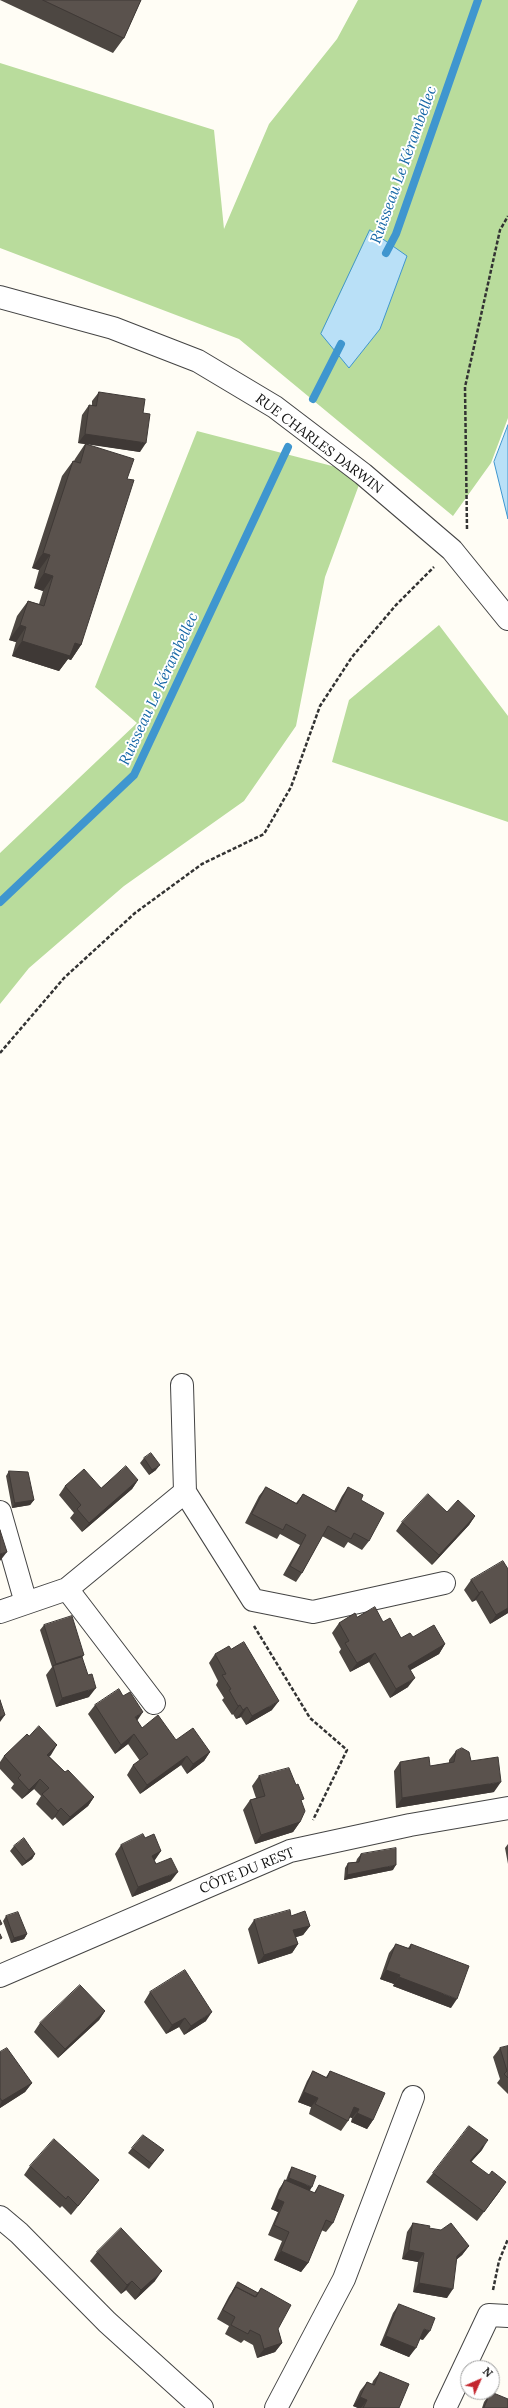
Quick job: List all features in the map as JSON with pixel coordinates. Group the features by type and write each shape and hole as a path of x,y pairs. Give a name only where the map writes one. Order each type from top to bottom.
{"street":[{"name":"RUE CHARLES DARWIN","path":"0,297 114,328 198,361 275,407 363,474 452,550 508,619"},
{"path":"182,1385 185,1492 253,1600 313,1612 444,1583"},
{"path":"0,1612 67,1590 185,1492"},
{"path":"0,1512 26,1603"},
{"path":"67,1590 154,1703"},
{"name":"CÔTE DU REST","path":"0,1976 299,1849 410,1825 508,1808"},
{"path":"276,2408 344,2279 413,2097"},
{"path":"0,2217 19,2233 107,2322 202,2408"},
{"path":"445,2408 498,2315"}],"path":[{"path":"0,1053 64,978 135,913 202,864 264,834 291,787 320,706 352,657 396,605 452,550 468,527 465,387 500,230 508,216"},
{"path":"253,1600 249,1618 310,1718 348,1750 299,1849"},
{"path":"498,2315 499,2261 508,2239"}],"green space":[{"path":"358,0 508,0 508,418 491,463 453,516 239,339 0,248 0,63 214,130 224,229 269,124 337,39"},
{"path":"197,431 363,474 325,577 296,726 244,801 124,886 29,968 0,1004 0,853 137,723 95,687"},
{"path":"439,625 508,716 508,822 332,762 349,700"}],"water":[{"path":"370,230 407,256 380,329 349,368 321,334"},
{"path":"508,425 508,519 494,462"}],"building":[{"path":"43,0 141,0 124,38"},
{"path":"99,392 145,399 143,413 150,414 146,443 85,434 89,405 96,406"},
{"path":"86,444 134,459 127,479 134,480 81,645 75,643 70,656 22,641 26,627 20,625 28,601 44,606 53,576 44,573 50,555 43,553 73,461 80,463"},
{"path":"151,1453 160,1465 152,1470 144,1458"},
{"path":"126,1466 138,1480 89,1523 77,1509 81,1505 65,1486 84,1469 101,1488"},
{"path":"9,1471 28,1472 34,1500 15,1503"},
{"path":"266,1487 297,1504 303,1494 336,1512 348,1487 363,1495 361,1500 384,1513 369,1541 354,1533 351,1539 328,1526 302,1573 290,1566 306,1535 286,1524 283,1530 252,1514"},
{"path":"428,1494 447,1512 458,1500 475,1516 439,1555 402,1522"},
{"path":"0,1530 7,1552 0,1554"},
{"path":"503,1561 508,1569 508,1608 496,1615 482,1591 479,1593 471,1580"},
{"path":"375,1607 383,1622 390,1618 401,1638 410,1633 413,1637 434,1625 445,1644 408,1666 415,1678 396,1689 375,1653 357,1663 345,1643 349,1641 339,1623 355,1613 357,1617"},
{"path":"72,1616 84,1655 56,1664 44,1625"},
{"path":"244,1642 279,1701 252,1716 247,1707 243,1710 240,1705 238,1706 229,1690 231,1689 222,1675 226,1674 215,1654 229,1646 231,1649"},
{"path":"82,1657 88,1675 92,1674 96,1688 62,1698 53,1666"},
{"path":"119,1689 123,1696 130,1692 143,1712 135,1717 142,1728 158,1715 176,1740 193,1728 210,1752 193,1764 187,1756 147,1785 133,1765 148,1754 134,1734 121,1745 95,1705"},
{"path":"0,1700 5,1715 0,1717"},
{"path":"39,1726 57,1745 47,1755 65,1772 68,1770 94,1797 70,1817 61,1808 58,1811 42,1794 49,1788 40,1779 29,1790 18,1778 21,1775 4,1756 27,1734 29,1736"},
{"path":"462,1748 469,1752 471,1761 498,1757 501,1782 402,1798 400,1762 429,1757 430,1766 454,1762 456,1751"},
{"path":"289,1768 304,1799 301,1800 305,1811 300,1822 261,1835 250,1800 265,1796 259,1776"},
{"path":"143,1834 145,1838 154,1834 161,1851 152,1856 156,1864 171,1858 178,1872 138,1887 121,1845"},
{"path":"24,1838 35,1854 26,1861 14,1846"},
{"path":"396,1848 396,1865 347,1875 348,1863 359,1862 361,1854"},
{"path":"290,1910 291,1916 305,1911 310,1926 293,1930 298,1944 264,1955 254,1920"},
{"path":"18,1912 27,1934 14,1938 6,1916"},
{"path":"396,1944 410,1949 411,1944 469,1966 457,1999 399,1977 400,1975 386,1970"},
{"path":"185,1970 212,2012 191,2026 185,2018 172,2025 150,1992"},
{"path":"80,1985 105,2011 65,2049 40,2023"},
{"path":"508,2046 508,2078 504,2074 507,2071 500,2048"},
{"path":"7,2048 32,2083 2,2101 0,2098 0,2052"},
{"path":"313,2071 327,2078 330,2071 385,2093 373,2120 357,2113 359,2109 354,2107 348,2121 315,2104 318,2098 304,2092"},
{"path":"469,2126 488,2140 470,2161 489,2175 492,2171 506,2182 484,2212 433,2173"},
{"path":"143,2135 164,2150 152,2164 132,2148"},
{"path":"54,2139 99,2180 78,2206 68,2196 66,2199 30,2166"},
{"path":"292,2167 316,2176 312,2187 289,2178"},
{"path":"285,2180 315,2193 319,2185 344,2195 333,2223 326,2220 308,2263 281,2251 289,2232 274,2225 284,2202 277,2199"},
{"path":"413,2223 430,2226 429,2228 441,2230 451,2223 469,2246 457,2256 453,2289 419,2283 424,2253 409,2250"},
{"path":"121,2228 162,2271 141,2290 132,2281 127,2285 97,2252"},
{"path":"238,2282 258,2293 255,2297 236,2287 233,2291"},
{"path":"236,2287 256,2297 261,2288 291,2305 278,2329 282,2343 264,2349 260,2335 250,2330 248,2334 231,2325 235,2317 223,2310"},
{"path":"399,2304 435,2318 430,2331 424,2329 416,2348 386,2336"},
{"path":"380,2372 409,2384 399,2408 363,2408 367,2400 360,2397 367,2382 374,2385"},
{"path":"500,2396 508,2399 508,2408 484,2408 488,2400 500,2400"}],"waterway":[{"name":"Ruisseau Le Kérambellec","path":"386,253 396,234 478,0"},
{"name":"Ruisseau Le Kérambellec","path":"313,399 341,344"},
{"name":"Ruisseau Le Kérambellec","path":"0,902 134,775 288,447"}]}
